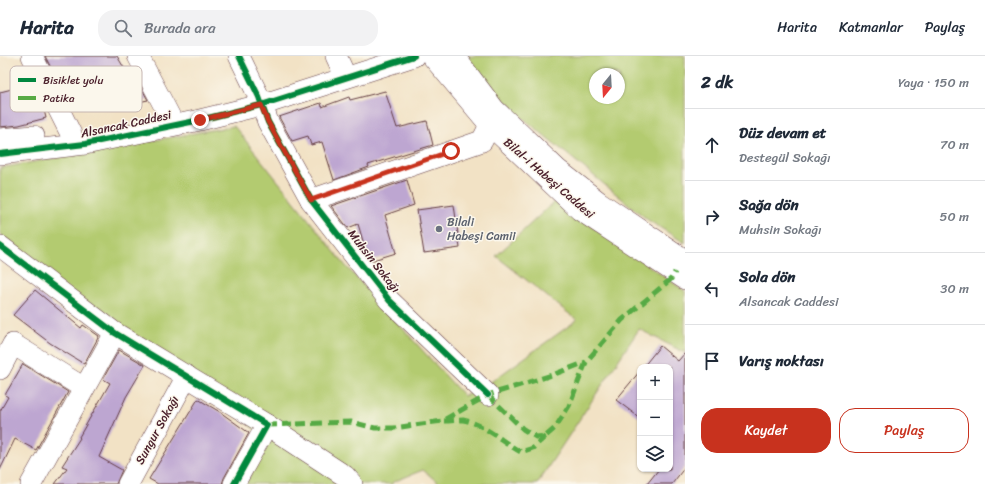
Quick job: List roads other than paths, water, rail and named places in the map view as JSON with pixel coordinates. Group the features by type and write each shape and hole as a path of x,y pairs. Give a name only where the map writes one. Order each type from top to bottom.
{"street":[{"path":"32,56 37,66"},
{"path":"138,56 170,117"},
{"name":"Muhsin Sokağı","path":"239,56 263,108 311,200 389,300 488,395"},
{"name":"Alsancak Caddesi","path":"0,139 71,134 170,117 263,108 339,64 382,56"},
{"name":"Alsancak Caddesi","path":"0,154 85,144 263,108 414,56"},
{"name":"Bilal-i Habeşi Caddesi","path":"432,56 490,125 580,210 685,278"},
{"name":"Bilal-i Habeşi Caddesi","path":"454,56 494,108 558,170 599,202 685,260"},
{"path":"60,112 71,134"},
{"path":"311,200 482,141 490,125"},
{"path":"0,246 116,333 267,425 345,476 352,484"},
{"path":"31,484 116,333"},
{"path":"0,369 7,340 84,388"},
{"name":"Sungur Sokağı","path":"128,484 187,376"},
{"path":"234,484 267,425"}],"place":[{"name":"Bilali Habeşi Camii","path":"439,229"}]}
